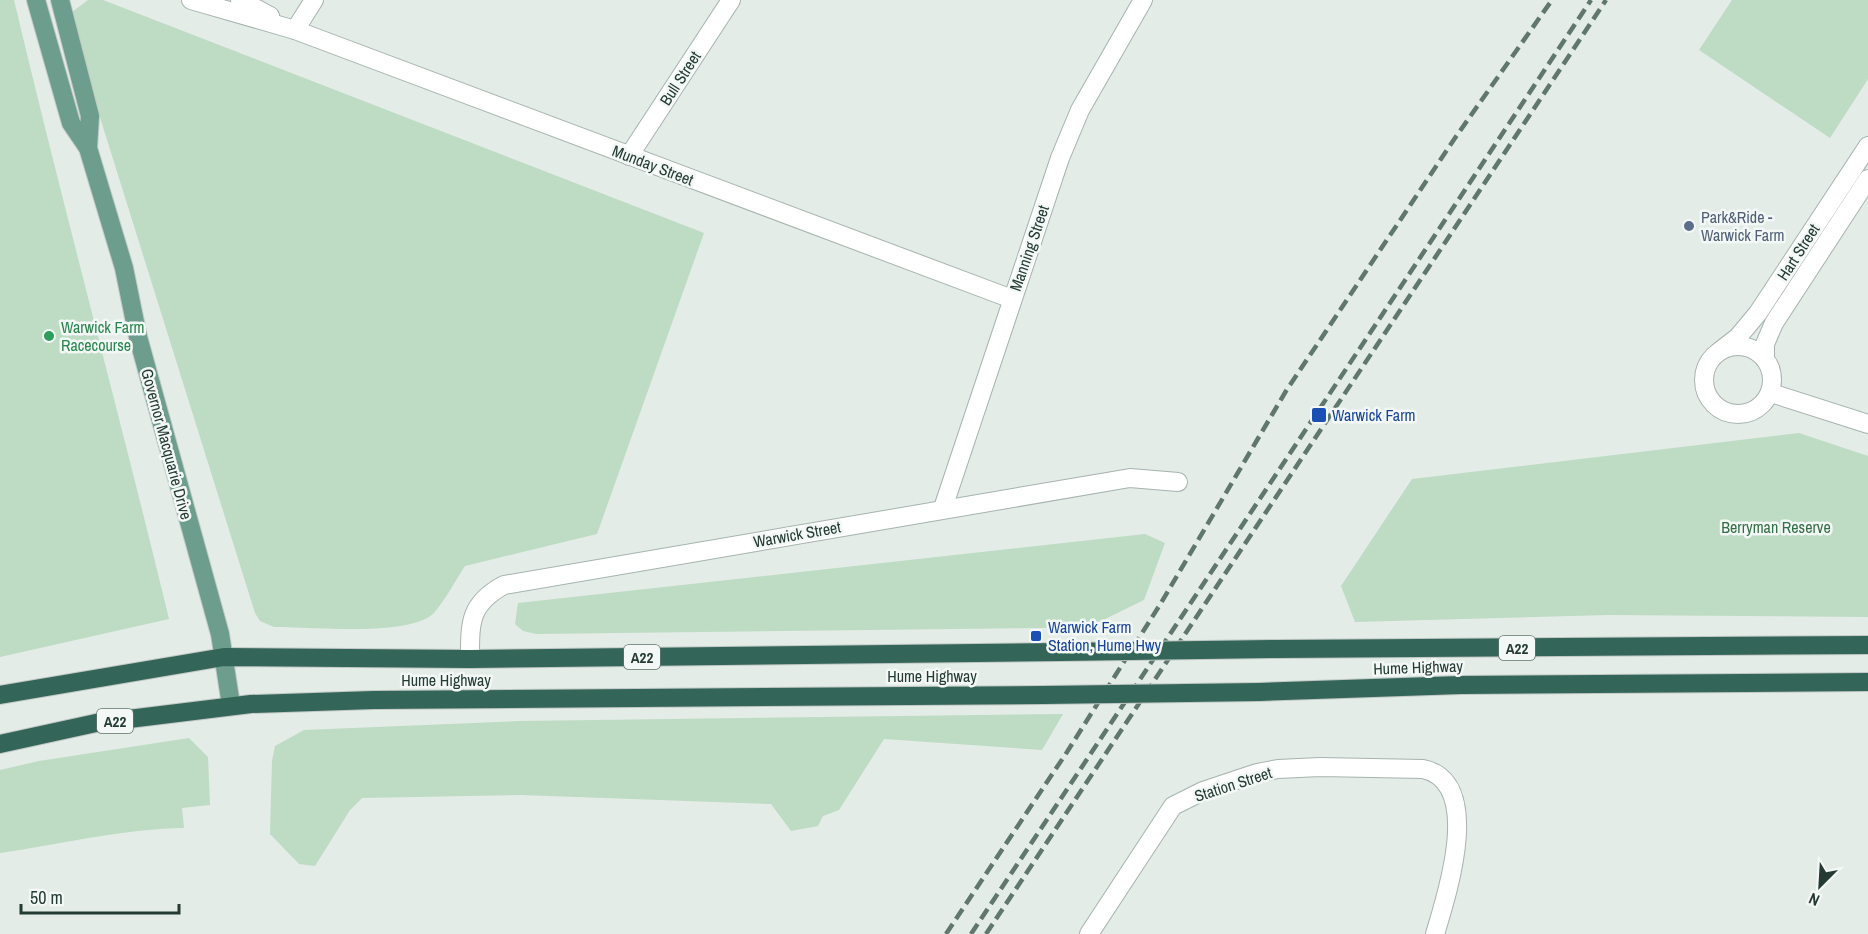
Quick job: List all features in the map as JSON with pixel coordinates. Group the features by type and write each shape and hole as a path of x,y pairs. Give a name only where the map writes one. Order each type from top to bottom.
{"highway":[{"name":"Hume Highway","path":"0,695 224,657 470,659 1277,649 1868,645"},
{"name":"Hume Highway","path":"0,744 96,723 231,705 385,700 1043,695 1259,692 1461,685 1868,682"}],"main road":[{"name":"Governor Macquarie Drive","path":"36,0 71,123 88,148 124,268 138,337 224,657 231,705"},
{"name":"Governor Macquarie Drive","path":"60,0 90,116 88,148"}],"street":[{"name":"Munday Street","path":"191,0 295,30 1012,299"},
{"name":"Munday Street","path":"240,0 295,30"},
{"path":"295,30 314,0"},
{"name":"Bull Street","path":"629,156 731,0"},
{"name":"Manning Street","path":"943,508 1060,158 1080,110 1143,0"},
{"name":"Hart Street","path":"1720,351 1738,337 1758,313 1868,146"},
{"name":"Hart Street","path":"1765,358 1765,344 1774,323 1868,179"},
{"path":"1739,346 1749,347 1765,358 1773,375 1771,393 1765,402 1747,414 1736,415 1715,406 1704,386 1707,365 1720,351 1739,346"},
{"path":"1771,393 1868,424"},
{"name":"Warwick Street","path":"470,659 470,630 476,608 483,599 504,585 943,508 1130,478 1178,482"},
{"name":"Station Street","path":"1089,934 1173,806 1203,791 1257,772 1320,767 1423,769 1436,772 1445,779 1453,796 1457,851 1435,934"}],"green space":[{"name":"Warwick Farm Racecourse","path":"0,0 14,0 169,619 0,657"},
{"path":"88,0 103,0 704,233 597,534 465,566 434,613 422,620 404,625 334,629 274,627 260,621 255,613 68,15"},
{"path":"1732,0 1868,0 1868,79 1830,138 1699,50"},
{"name":"Berryman Reserve","path":"1799,433 1868,456 1868,617 1609,615 1355,622 1341,586 1412,479"},
{"path":"1145,534 1165,543 1144,600 1095,624 1042,628 536,634 523,631 515,624 518,603"},
{"path":"1063,714 1042,750 884,739 839,810 823,816 818,826 791,831 771,804 521,795 362,798 350,810 315,866 299,864 270,834 272,761 275,746 304,730 519,721"},
{"path":"189,738 208,757 210,805 182,808 184,828 115,834 0,853 0,770 39,761"}],"railway":[{"path":"946,934 1067,752 1161,603 1286,391 1455,138 1552,0"},
{"path":"971,934 1591,0"},
{"path":"986,934 1606,0"}],"place":[{"name":"Park&Ride - Warwick Farm","path":"1689,226"},
{"name":"Warwick Farm Racecourse","path":"49,336"},
{"name":"Warwick Farm","path":"1319,415"},
{"name":"Warwick Farm Station, Hume Hwy","path":"1036,636"}]}
